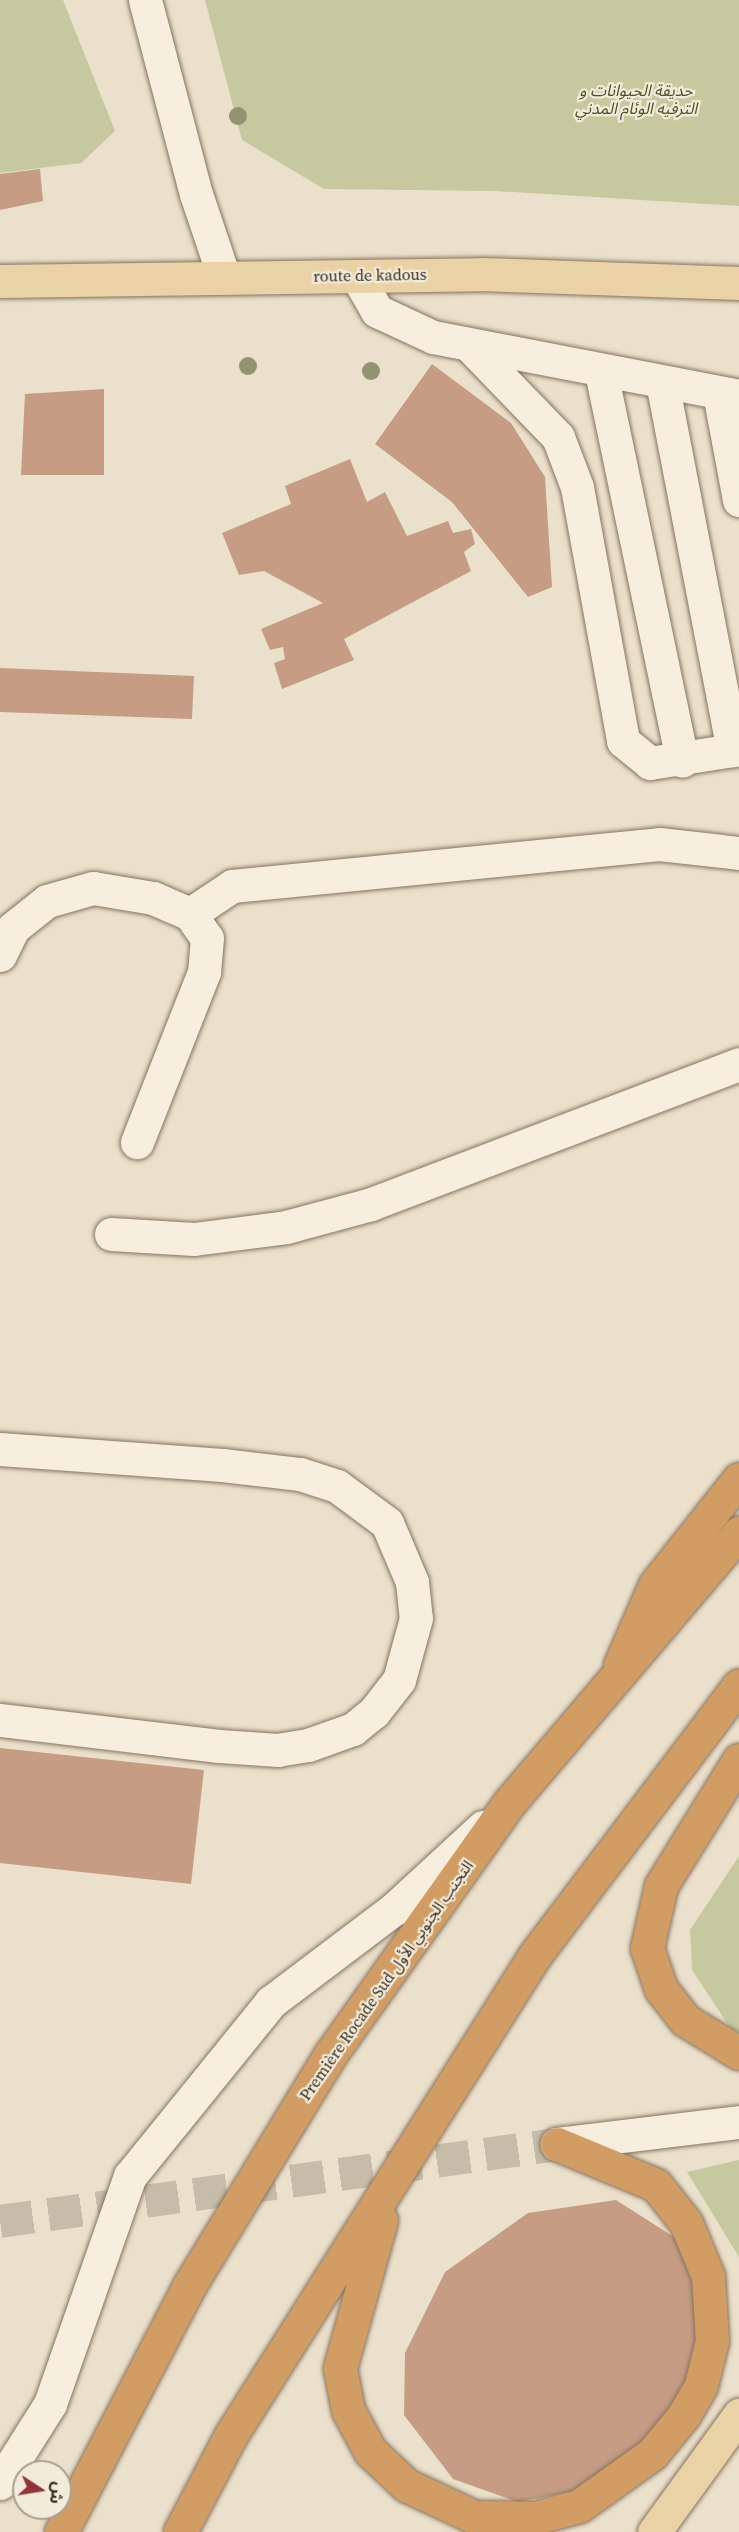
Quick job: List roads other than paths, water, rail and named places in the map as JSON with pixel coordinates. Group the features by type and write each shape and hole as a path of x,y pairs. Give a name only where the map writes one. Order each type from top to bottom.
{"highway":[{"path":"615,1682 655,1585 739,1479"},
{"name":"Première Rocade Sud التجنب الجنوبي الأول","path":"61,2532 189,2286 330,2055 509,1803 615,1682 739,1533"},
{"path":"180,2532 231,2436 535,1955 739,1685"},
{"path":"739,1760 661,1886 646,1948 660,1989 685,2020 739,2053"},
{"path":"391,2183 346,2334 340,2368 348,2410 370,2451 406,2485 440,2506 474,2517 534,2518 579,2506 652,2454 701,2385 712,2341 708,2276 686,2223 656,2185 557,2144"}],"main road":[{"name":"route de kadous","path":"0,281 482,274 739,283"},
{"path":"654,2532 739,2415"}],"street":[{"path":"145,0 196,194 224,277"},
{"path":"357,276 377,311 472,348 729,395 739,500"},
{"path":"472,348 558,437 577,487 623,741 650,763 681,761 736,749 662,382"},
{"path":"601,372 681,761"},
{"path":"190,914 232,885 659,844 739,853"},
{"path":"4,936 47,901 93,888 153,898 190,914 207,938 204,972 137,1142"},
{"path":"111,1234 194,1239 297,1224 371,1204 739,1064"},
{"path":"0,1449 222,1465 300,1474 337,1486 387,1523 412,1582 416,1618 399,1680 374,1712 352,1729 308,1745 278,1750 219,1746 0,1720"},
{"path":"0,2483 50,2404 130,2176 271,2002 394,1909 509,1803"},
{"path":"557,2144 739,2122"}],"tunnel":[{"path":"0,2221 557,2144"}],"park label":[{"name":"حديقة الحيوانات و الترفيه الوئام المدني","path":"636,99"}]}
